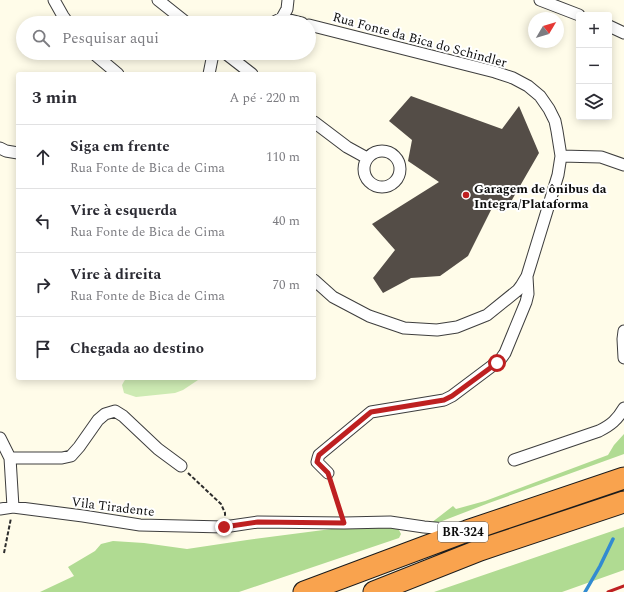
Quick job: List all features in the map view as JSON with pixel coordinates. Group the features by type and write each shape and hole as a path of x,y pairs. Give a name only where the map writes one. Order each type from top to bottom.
{"highway":[{"name":"BR-324","path":"304,592 467,531 624,478"},
{"name":"BR-324","path":"374,592 480,550 624,502"}],"street":[{"path":"54,0 63,16"},
{"path":"158,0 178,16"},
{"path":"283,16 287,9 288,0"},
{"path":"540,0 576,14"},
{"name":"Rua Fonte da Bica do Schindler","path":"316,27 495,72 513,78 528,86 540,96 549,109 555,121 561,156 558,174 522,286 487,315 457,327 437,330 404,328 369,316 333,297 316,282"},
{"path":"612,27 624,33"},
{"path":"101,60 116,72"},
{"path":"209,72 212,60"},
{"path":"234,60 249,72"},
{"path":"316,124 347,147 367,158"},
{"path":"0,148 16,154"},
{"path":"561,156 602,157 624,165"},
{"path":"328,473 317,462 319,455 371,412 444,400 452,396 500,360 505,353 526,302 528,294 526,276"},
{"path":"624,331 624,358"},
{"path":"514,460 599,431 616,420 624,408"},
{"path":"10,458 62,458 71,456 98,420 105,414 115,411 123,416 158,449 181,466"},
{"path":"0,438 10,458 13,507"},
{"name":"Vila Tiradente","path":"0,508 13,507 140,525 224,527 258,522 390,522 467,531"}],"path":[{"path":"181,466 222,504 225,513 224,527"},
{"path":"328,473 344,523"},
{"path":"4,553 13,507"}],"green space":[{"path":"125,380 198,380 183,390 175,393 136,397 124,393 122,385"},
{"path":"624,434 624,454 432,525 431,523 453,506 456,509 485,501 608,455 614,445"},
{"path":"373,526 398,528 401,534 399,538 239,592 40,592 74,576 68,567 95,551 101,544 113,541 144,543 187,549 339,528"},
{"path":"624,527 624,570 562,592 434,592"}],"building":[{"name":"Garagem de ônibus da Integra/Plataforma","path":"411,96 502,129 519,106 539,153 505,212 492,208 468,256 440,276 411,278 383,293 373,278 395,250 372,224 439,182 408,161 412,140 389,121"}],"waterway":[{"path":"585,592 613,539"}],"railway":[{"path":"608,592 624,586"}],"place":[{"name":"Garagem de ônibus da Integra/Plataforma","path":"466,195"}],"route":[{"path":"224,527 258,522 344,523 328,473 317,462 319,455 371,412 444,400 452,396 497,363"}]}
